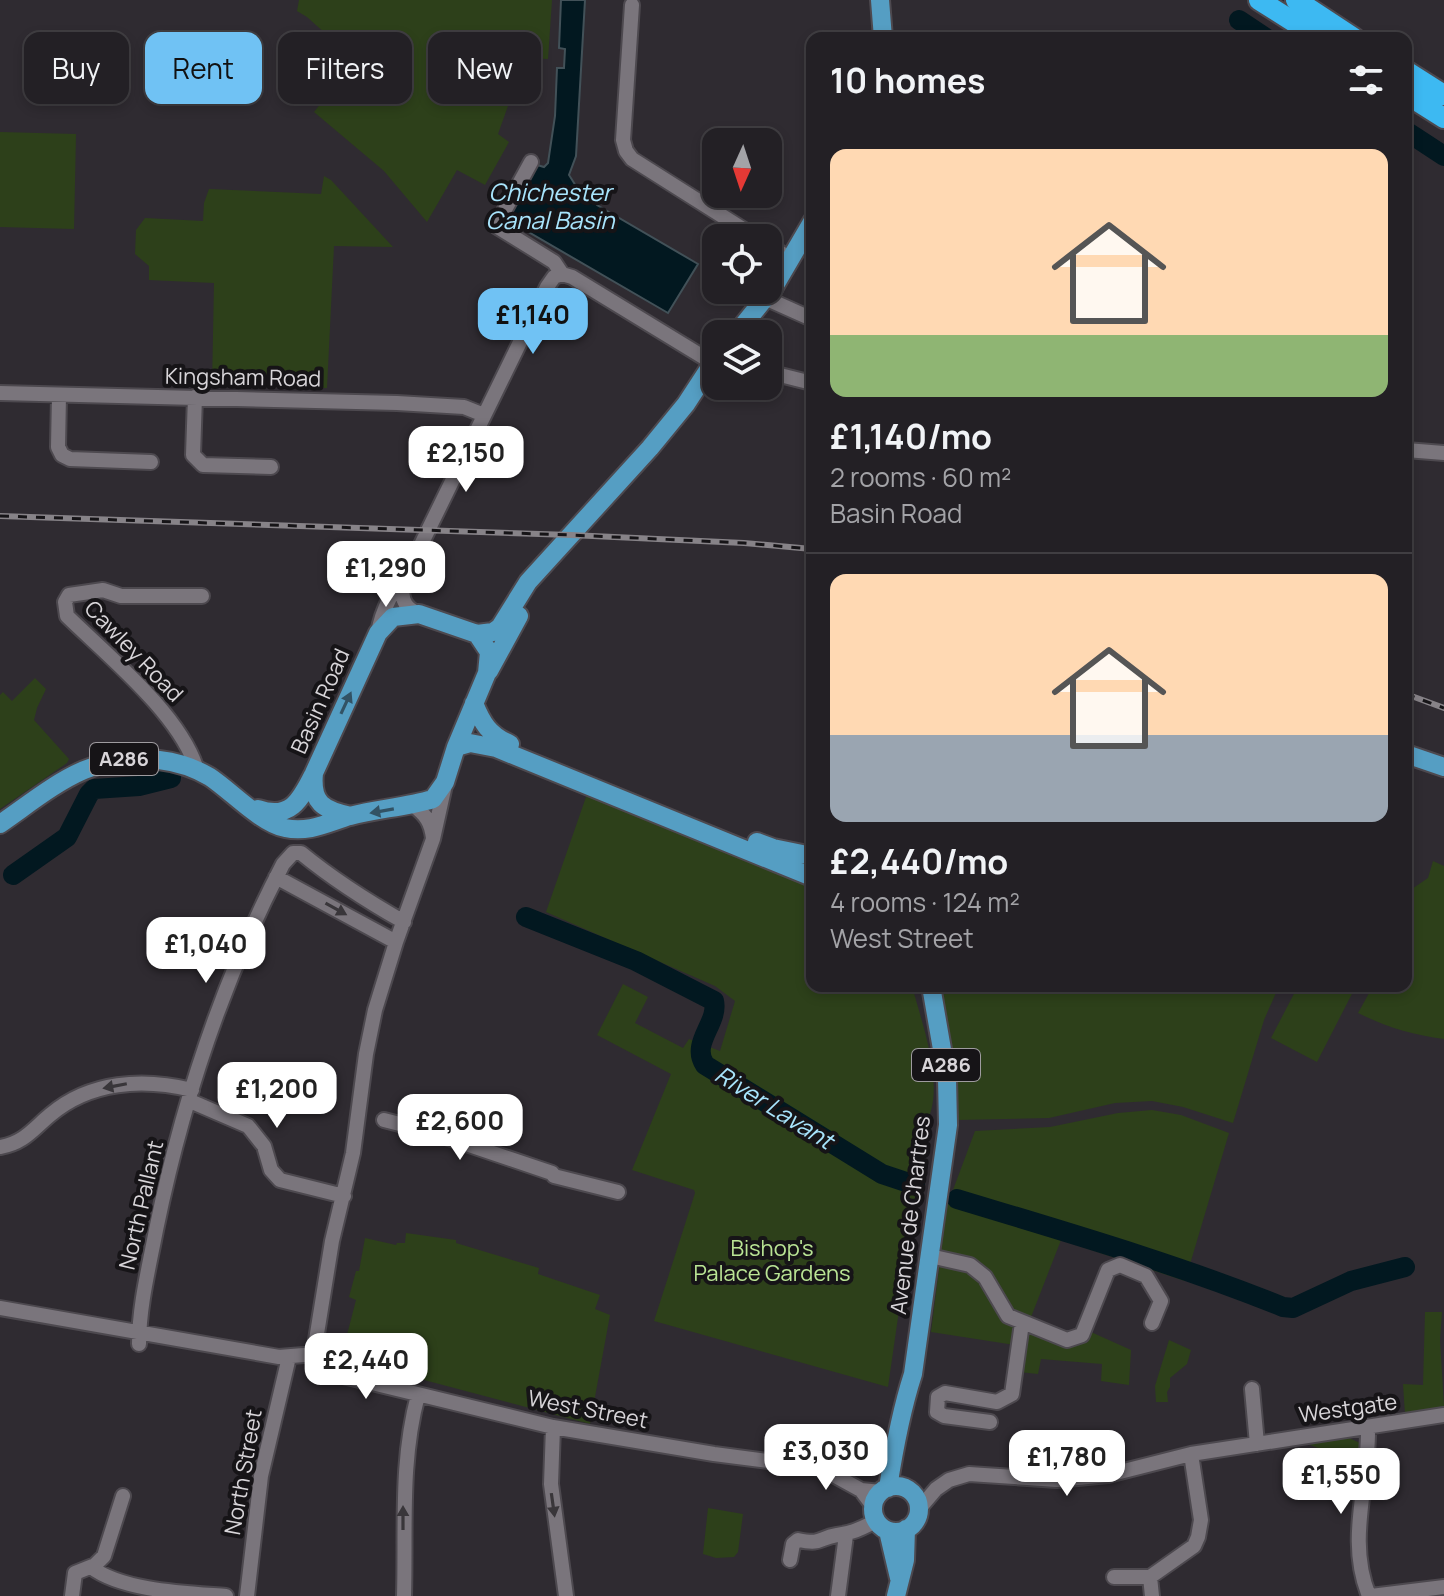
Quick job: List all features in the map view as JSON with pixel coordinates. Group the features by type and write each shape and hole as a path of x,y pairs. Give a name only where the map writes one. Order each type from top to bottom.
{"highway":[{"path":"1259,0 1310,32"},
{"path":"1296,0 1345,32"},
{"path":"1412,75 1444,95"},
{"path":"1412,98 1444,118"}],"main road":[{"path":"880,0 883,32"},
{"path":"782,270 806,231"},
{"path":"747,320 760,304"},
{"path":"378,633 393,617 419,614 477,634 493,632 500,627 528,582 650,448 702,379"},
{"path":"445,782 487,673 534,589 542,567"},
{"name":"Basin Road","path":"351,816 321,805 313,788 314,773 378,633"},
{"path":"477,634 489,652 487,673"},
{"path":"474,703 485,728 503,741 773,848 806,855"},
{"path":"456,747 470,743 496,748 806,875"},
{"path":"1412,756 1444,767"},
{"name":"A286","path":"0,824 68,777 112,760 141,758 169,761 197,770 252,807 264,821 283,828 318,828 351,816 413,805 433,799 445,782"},
{"path":"252,807 270,813 283,813 303,796 314,773"},
{"name":"Avenue de Chartres","path":"905,1401 903,1372 937,1126 937,1080 919,992"},
{"name":"Avenue de Chartres","path":"898,1505 893,1449 913,1374 948,1125 947,1078 932,992"},
{"name":"A286","path":"898,1505 898,1587"}],"street":[{"path":"632,5 624,146 632,159 735,224"},
{"path":"531,162 496,226 554,262 562,274"},
{"path":"782,254 789,258"},
{"path":"378,633 380,616 393,588 403,576 554,277 562,274 572,277 702,354"},
{"path":"778,304 806,316"},
{"path":"782,376 806,382"},
{"name":"Kingsham Road","path":"0,393 411,403 464,407 484,415"},
{"path":"59,395 58,447 62,455 70,459 151,462"},
{"path":"195,397 193,455 203,465 271,467"},
{"path":"1412,450 1444,453"},
{"path":"403,576 404,602 408,610 419,614"},
{"name":"Cawley Road","path":"197,770 193,757 168,717 67,616 65,602 69,595 97,590 121,596 202,596"},
{"path":"0,1308 279,1357 316,1354 332,1241 372,1117 369,1039 396,942 433,839 445,782"},
{"path":"413,805 425,814 431,824 433,839"},
{"path":"396,942 280,870 293,853 301,853 355,894 406,918"},
{"name":"North Pallant","path":"140,1333 165,1187 191,1095 226,987 280,870"},
{"path":"7,1146 31,1134 66,1103 90,1092 117,1085 145,1083 191,1095 248,1126 264,1146 271,1170 280,1180 344,1196"},
{"path":"372,1117 431,1132 554,1176 618,1192"},
{"path":"930,1256 970,1265 985,1277 1008,1316 1067,1340 1082,1335 1108,1270 1120,1265 1146,1276 1161,1301 1152,1323"},
{"path":"990,1422 944,1416 937,1412 938,1397 945,1393 997,1402 1012,1394 1022,1323"},
{"name":"West Street","path":"316,1354 321,1365 332,1372 553,1427 821,1468 861,1490 898,1505"},
{"name":"North Street","path":"247,1596 261,1476 289,1357"},
{"path":"1252,1389 1257,1444"},
{"path":"404,1596 404,1475 418,1395"},
{"name":"Westgate","path":"790,1560 793,1544 798,1540 816,1544 836,1535 846,1535 898,1505 949,1480 969,1474 1028,1479 1108,1475 1191,1454 1444,1415"},
{"path":"553,1427 552,1496 566,1596"},
{"path":"1368,1428 1368,1452 1357,1535 1360,1574 1370,1596 1444,1587"},
{"path":"1114,1577 1150,1577 1187,1553 1198,1537 1201,1520 1191,1454"},
{"path":"72,1596 75,1573 91,1567 104,1556 123,1496"},
{"path":"838,1596 846,1535"},
{"path":"91,1567 101,1575 132,1583 165,1590 226,1596"},
{"path":"1150,1577 1152,1596"}],"green space":[{"path":"299,0 552,0 548,59 541,59 541,32 428,32 428,104 509,104 498,134 509,142 485,185 457,170 427,222 384,171 314,112 320,104 412,104 412,32 324,32 297,11"},
{"path":"0,132 76,134 74,229 0,227"},
{"path":"324,176 393,247 334,246 327,388 212,386 214,283 149,280 149,266 135,254 136,230 145,218 203,221 209,189 321,194"},
{"path":"35,678 46,689 34,720 69,759 0,809 0,695 3,692 12,701"},
{"name":"Bishop's Palace Gardens","path":"593,789 806,880 806,992 914,992 930,1056 934,1093 925,1125 911,1239 904,1238 908,1248 888,1387 654,1321 695,1193 694,1190 632,1170 671,1074 597,1035 623,984 648,997 635,1023 683,1048 689,1039 720,1051 735,1001 715,986 546,912 586,797"},
{"path":"1433,861 1444,866 1444,1039 1400,1030 1358,1013 1370,992 1412,992 1412,889 1428,878"},
{"path":"939,992 1276,992 1264,1020 1233,1123 1152,1101 1115,1103 1049,1118 956,1120 954,1058"},
{"path":"1295,992 1353,992 1317,1062 1271,1038"},
{"path":"1152,1110 1181,1115 1229,1133 1185,1281 1061,1240 1026,1330 1069,1347 1088,1342 1091,1332 1131,1350 1129,1385 1101,1381 1102,1364 1041,1359 1038,1374 1019,1372 1022,1346 931,1332 947,1206 975,1131 1050,1127 1118,1113"},
{"path":"406,1233 456,1240 456,1243 539,1268 538,1274 600,1295 595,1309 610,1315 590,1424 341,1358 356,1300 349,1297 356,1271 359,1271 365,1238 396,1245 405,1243"},
{"path":"1425,1312 1442,1312 1440,1340 1444,1406 1405,1414 1403,1384 1423,1385"},
{"path":"1169,1340 1191,1350 1187,1364 1170,1378 1168,1402 1156,1402 1155,1386"},
{"path":"1349,1438 1360,1443 1362,1465 1305,1443"},
{"path":"708,1508 743,1514 738,1552 734,1557 716,1558 703,1554"}],"water":[{"name":"Chichester Canal Basin","path":"561,0 585,0 576,156 569,175 576,186 598,200 597,205 698,264 668,313 506,219 534,164 544,167 548,163 555,116 557,68 564,68 565,49 559,48"}],"waterway":[{"name":"River Lavant","path":"1239,20 1257,32"},
{"name":"River Lavant","path":"1412,135 1444,156"},
{"name":"River Lavant","path":"13,875 67,837 94,789 139,786 171,778"},
{"name":"River Lavant","path":"526,917 636,961 714,1001 713,1017 701,1049 705,1065 882,1174 915,1185"},
{"name":"River Lavant","path":"957,1199 1162,1263 1283,1307 1293,1308 1351,1281 1405,1267"}],"railway":[{"path":"0,516 571,535 806,548"},
{"path":"1412,696 1444,708"}]}
